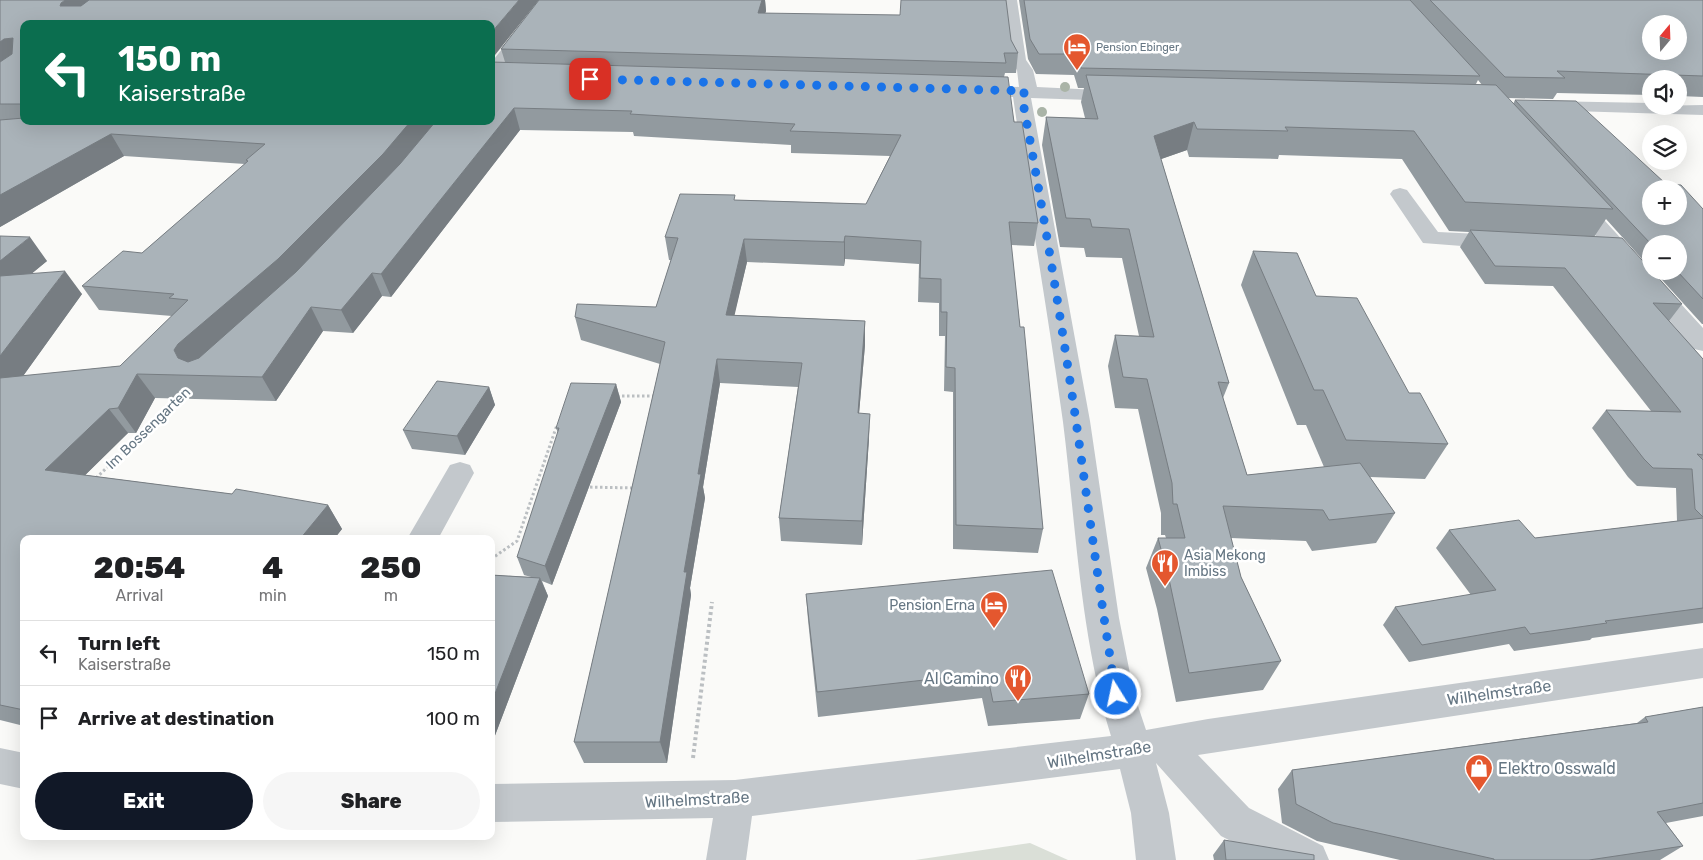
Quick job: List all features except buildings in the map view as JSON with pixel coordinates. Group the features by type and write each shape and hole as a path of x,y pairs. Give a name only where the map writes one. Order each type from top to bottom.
{"street":[{"path":"495,71 549,0"},
{"path":"1010,0 1018,60 1025,70 1028,87 1022,97 1076,421 1103,618 1116,694 1149,747 1235,822 1309,860"},
{"path":"495,76 511,76"},
{"path":"956,89 1025,91 1045,94 1136,96"},
{"path":"1531,106 1703,110"},
{"path":"1566,190 1703,343"},
{"path":"1400,194 1431,238 1520,243"},
{"path":"1589,246 1618,248"},
{"path":"424,535 460,473"},
{"name":"Wilhelmstraße","path":"495,803 538,804 735,799 1149,747 1703,663"},
{"path":"1149,747 1150,813 1156,860"},
{"path":"0,766 20,770"},
{"path":"726,860 735,799"}],"path":[{"name":"Im Bossengarten","path":"89,484 182,396"},
{"path":"607,396 657,396"},
{"path":"495,556 517,541 558,422"},
{"path":"537,486 546,486"},
{"path":"576,487 643,488"},
{"path":"688,801 712,602"}],"shaded area":[{"path":"1030,843 1068,860 915,860"}],"place":[{"name":"Pension Ebinger","path":"1077,71"},
{"name":"Asia Mekong Imbiss","path":"1165,587"},
{"name":"Pension Erna","path":"994,629"},
{"name":"Al Camino","path":"1018,702"},
{"name":"Elektro Osswald","path":"1479,792"}],"route":[{"path":"590,79 1025,91 1022,97 1076,421 1103,618 1116,694"}]}
